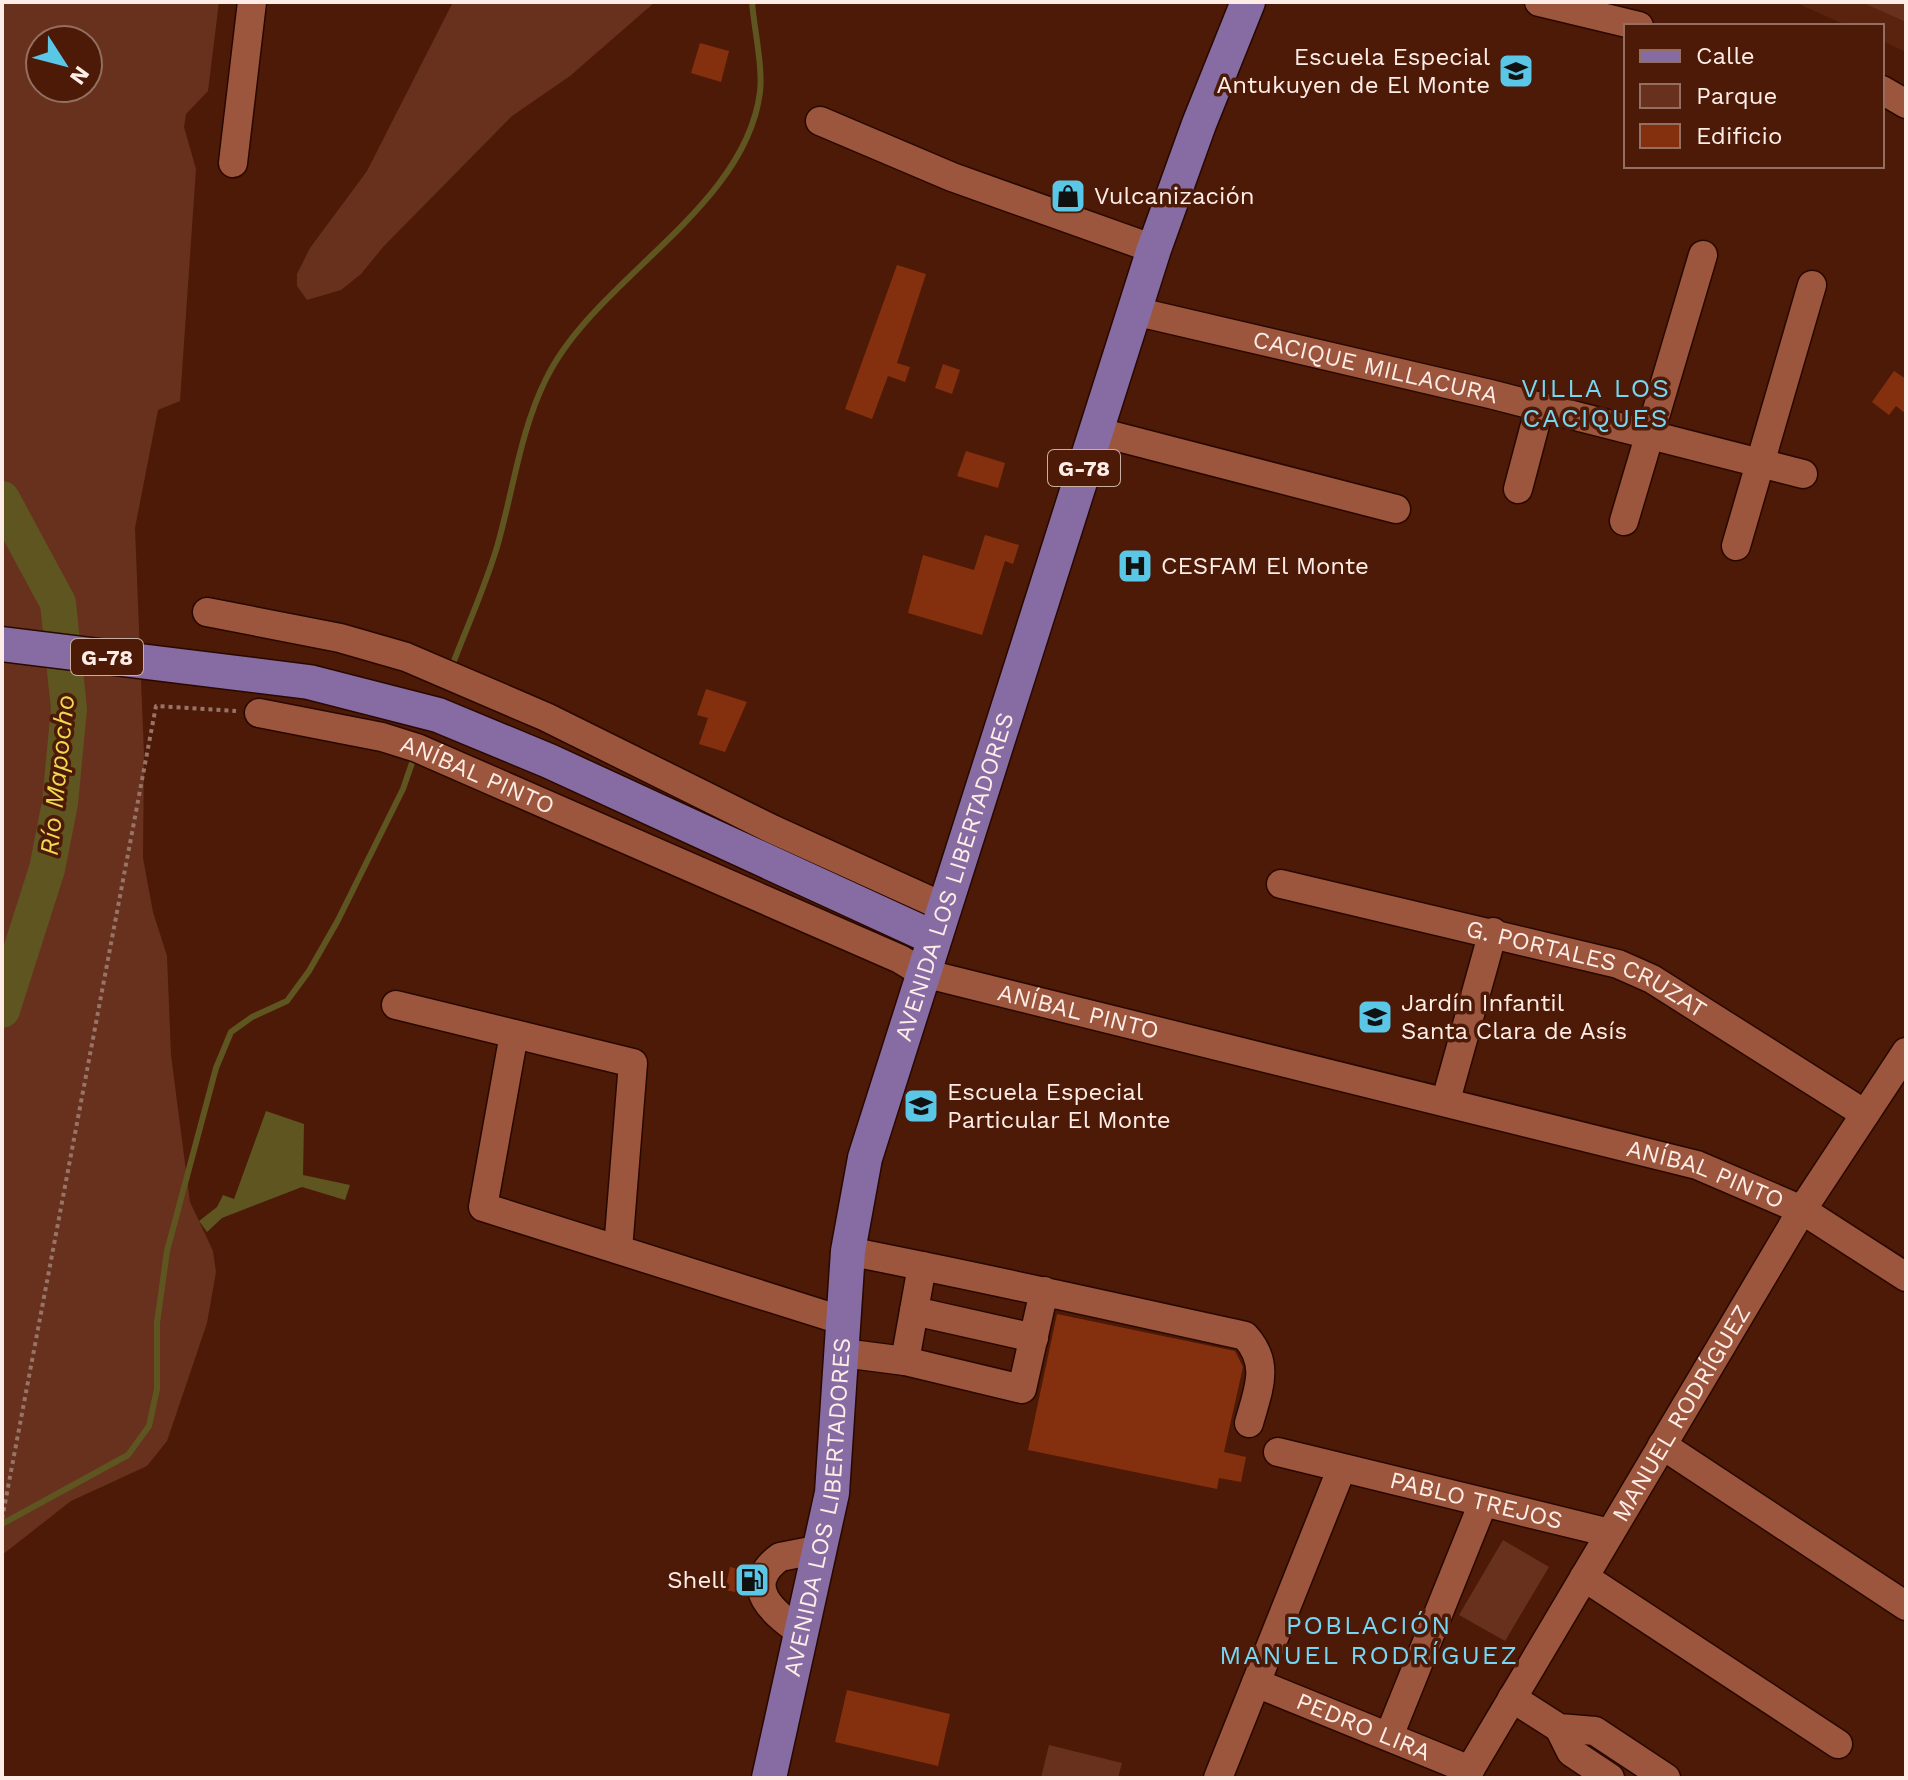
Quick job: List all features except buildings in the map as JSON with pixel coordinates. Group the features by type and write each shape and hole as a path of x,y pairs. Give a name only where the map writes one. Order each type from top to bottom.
{"main road":[{"name":"AVENIDA LOS LIBERTADORES","path":"769,1778 821,1549 836,1465 848,1251 865,1158 923,973 929,925 1154,249 1199,124 1248,2"},
{"name":"ANÍBAL PINTO","path":"2,644 344,689 438,715 929,925"}],"street":[{"path":"233,163 252,2"},
{"path":"1539,2 1631,24"},
{"path":"1884,91 1906,104"},
{"path":"820,121 952,177 1154,249"},
{"path":"1624,521 1703,255"},
{"path":"1736,546 1812,285"},
{"name":"CACIQUE MILLACURA","path":"1134,311 1540,406 1803,474"},
{"path":"1518,489 1540,406"},
{"path":"1095,431 1396,509"},
{"path":"207,612 351,640 406,657 546,717 885,881 929,925"},
{"name":"ANÍBAL PINTO","path":"259,713 382,737 417,748 900,959 923,973 1446,1100 1668,1156 1724,1175 1802,1210 1906,1277"},
{"path":"885,881 929,925"},
{"name":"G. PORTALES CRUZAT","path":"1281,884 1618,964 1652,979 1865,1114"},
{"path":"1446,1100 1493,932"},
{"path":"396,1005 633,1063 618,1249"},
{"path":"514,1034 483,1207 618,1249 905,1361 1022,1389 1044,1291"},
{"name":"MANUEL RODRÍGUEZ","path":"1467,1774 1802,1210 1906,1052"},
{"path":"848,1251 1245,1336 1257,1349 1263,1367 1249,1423"},
{"path":"905,1361 922,1266"},
{"path":"914,1311 1034,1338"},
{"path":"1662,1445 1906,1606"},
{"name":"PABLO TREJOS","path":"1278,1452 1341,1470 1610,1533"},
{"path":"1218,1778 1341,1470"},
{"path":"1389,1736 1483,1503"},
{"path":"802,1633 768,1607 762,1595 765,1577 771,1564 780,1557 821,1549"},
{"path":"1584,1577 1838,1744"},
{"name":"PEDRO LIRA","path":"1256,1683 1389,1736 1467,1774"},
{"path":"1512,1698 1559,1728 1571,1752 1610,1778"},
{"path":"1559,1728 1582,1727 1595,1731 1666,1778"}],"path":[{"path":"2,1517 156,706 259,713"}],"shaded area":[{"path":"1794,2 1906,2 1906,52 1884,42 1884,24 1844,24"},
{"path":"266,1111 304,1124 303,1175 350,1185 345,1200 302,1187 222,1218 207,1232 199,1221 217,1207 223,1195 234,1199"}],"green space":[{"path":"2,2 219,2 208,91 186,114 184,127 196,169 180,401 158,410 135,528 144,755 143,858 153,912 167,956 171,1055 190,1202 213,1251 216,1272 207,1323 167,1441 147,1466 71,1501 2,1555"},
{"path":"453,2 655,2 570,76 512,116 384,246 361,274 341,290 307,300 297,286 297,274 310,248 367,171"},
{"path":"1861,2 1906,2 1906,22"},
{"path":"1503,1540 1549,1567 1505,1641 1459,1615"},
{"path":"1049,1745 1122,1763 1118,1778 1041,1778"}],"waterway":[{"path":"452,666 492,562 523,441 546,379 568,343 698,208 727,173 748,134 761,82 752,2"},
{"name":"Río Mapocho","path":"2,499 58,603 69,709 60,803 47,869 2,1010"},
{"path":"2,1524 128,1455 149,1426 157,1389 157,1323 167,1251 216,1068 231,1032 252,1017 287,1001 309,971 403,789 413,760"}],"place":[{"name":"Escuela Especial Antukuyen de El Monte","path":"1516,71"},
{"name":"Vulcanización","path":"1068,196"},
{"name":"CESFAM El Monte","path":"1135,566"},
{"name":"Jardín Infantil Santa Clara de Asís","path":"1375,1017"},
{"name":"Escuela Especial Particular El Monte","path":"921,1106"},
{"name":"Shell","path":"752,1580"}],"district":[{"name":"VILLA LOS CACIQUES","path":"1596,403"},
{"name":"POBLACIÓN MANUEL RODRÍGUEZ","path":"1369,1640"}]}
